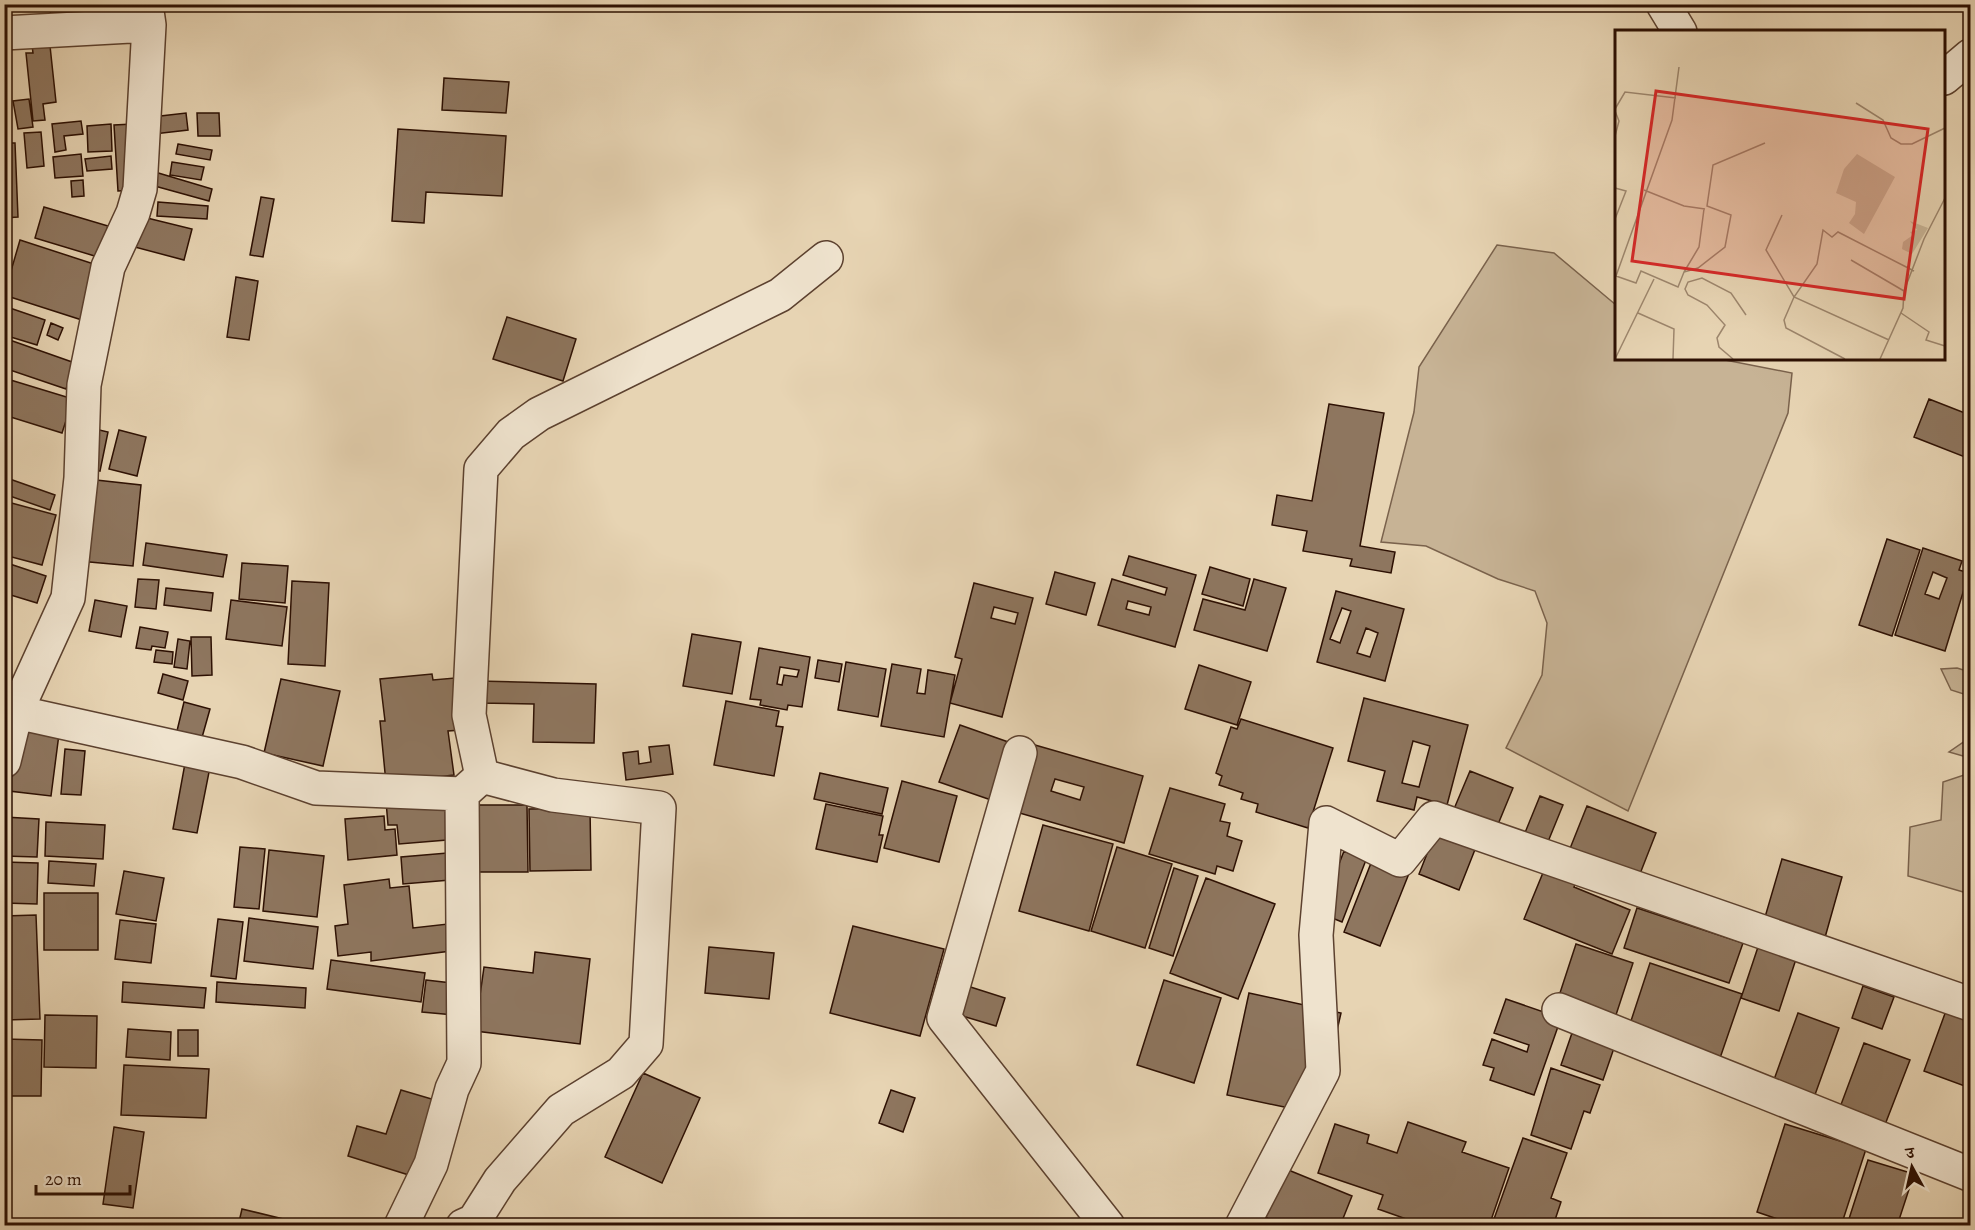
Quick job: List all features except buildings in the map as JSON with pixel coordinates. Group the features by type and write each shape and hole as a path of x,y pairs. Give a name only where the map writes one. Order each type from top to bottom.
{"street":[{"path":"1663,4 1679,30"},
{"path":"4,33 148,15 140,189 133,213 108,267 84,385 81,478 68,598 16,712 4,761"},
{"path":"1945,77 1971,56"},
{"path":"401,1226 431,1164 452,1089 464,1063 472,785 469,715 481,469 511,434 539,414 780,296 826,258"},
{"path":"16,712 242,762 316,788 472,785 659,807 646,1044 621,1073 561,1110 500,1180 474,1221 463,1226"},
{"path":"1020,753 944,1018 1108,1226"},
{"path":"1242,1226 1323,1071 1316,935 1326,823 1400,860 1434,818 1971,1004"},
{"path":"1559,1010 1970,1176"}],"shaded area":[{"path":"1497,245 1554,253 1615,304 1615,360 1725,360 1792,373 1788,413 1628,811 1506,748 1542,675 1547,623 1535,591 1498,579 1426,546 1381,542 1414,412 1419,367"},
{"path":"1957,668 1970,672 1970,696 1951,690 1941,669"},
{"path":"1970,738 1970,758 1949,752 1968,739"},
{"path":"1970,773 1970,894 1908,876 1910,827 1941,820 1943,782"}]}
